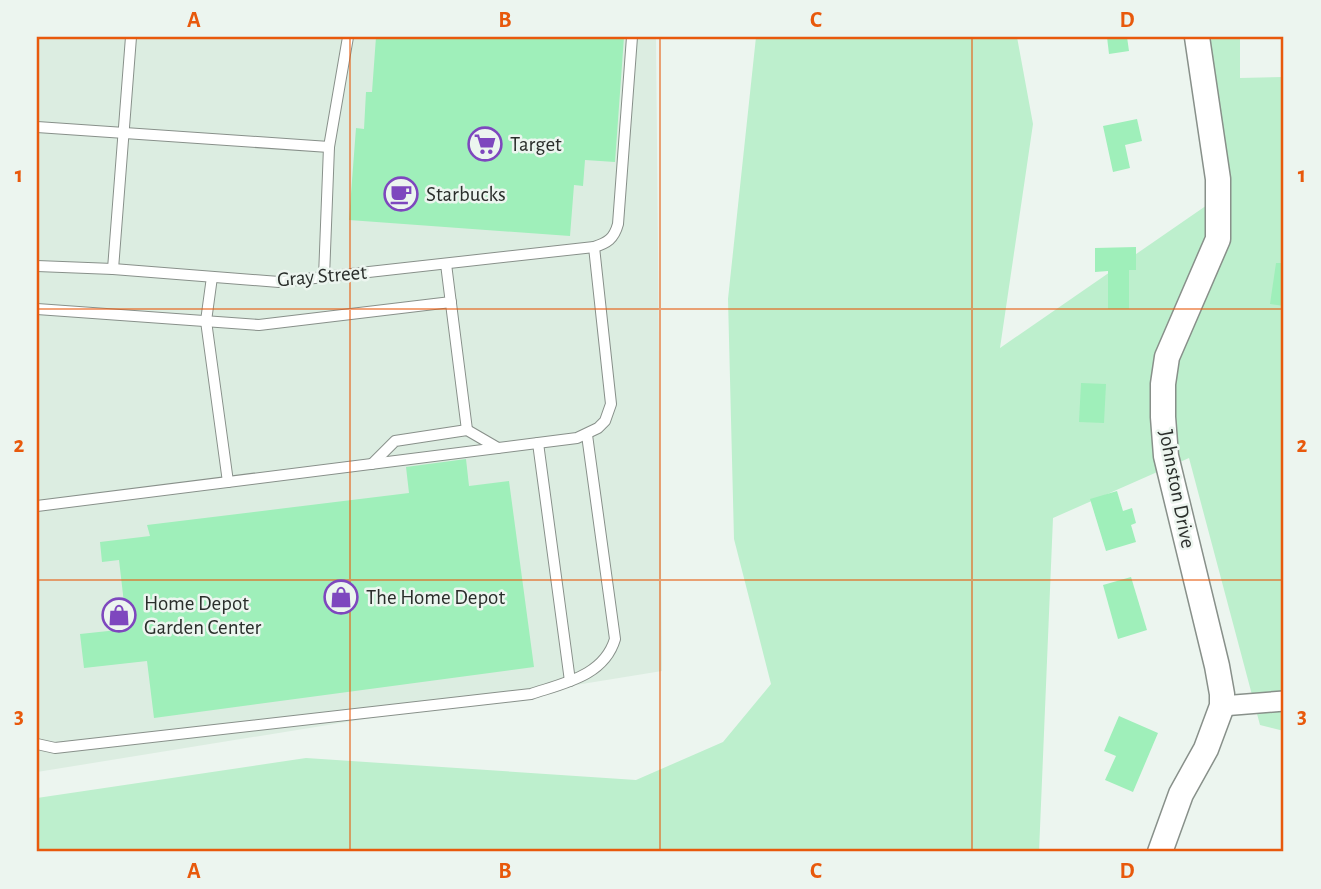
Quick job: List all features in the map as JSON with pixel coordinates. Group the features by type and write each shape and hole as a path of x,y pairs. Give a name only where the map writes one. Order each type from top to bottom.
{"street":[{"name":"Johnston Drive","path":"1160,852 1181,794 1206,749 1222,706 1217,666 1166,456 1163,417 1163,384 1167,357 1219,239 1218,179 1198,37"},
{"path":"1222,706 1284,701"}],"lane":[{"path":"113,269 131,37"},
{"path":"324,277 329,147 348,37"},
{"name":"Gray Street","path":"37,266 279,282 594,247 606,243 615,235 618,224 632,37"},
{"path":"37,127 329,147"},
{"path":"37,506 498,449 587,435 605,421 611,404 594,247"},
{"path":"446,264 467,430"},
{"path":"212,277 206,321 228,482"},
{"path":"37,309 259,325 451,302"},
{"path":"372,464 395,441 467,430 498,449"},
{"path":"37,744 55,748 531,694 589,673 611,653 615,639 587,435"},
{"path":"538,443 570,681"}],"shaded area":[{"path":"37,37 656,37 662,671 37,772"}],"green space":[{"path":"756,37 1017,37 1033,124 1000,348 1210,203 1186,37 1240,37 1240,78 1284,77 1284,731 1260,725 1189,458 1053,518 1039,852 37,852 37,798 306,758 636,780 723,742 771,684 734,539 728,299"}],"building":[{"name":"Target","path":"376,37 624,37 615,162 585,160 583,186 574,185 570,236 349,220 356,128 364,129 366,92 372,92"},
{"path":"1107,37 1127,37 1129,51 1109,54"},
{"path":"1137,119 1142,141 1125,145 1130,168 1113,172 1103,126"},
{"path":"1136,247 1136,270 1129,270 1129,309 1108,309 1108,271 1095,272 1095,248"},
{"path":"1276,263 1284,263 1284,306 1270,304"},
{"path":"1081,383 1106,384 1104,423 1079,422"},
{"name":"The Home Depot","path":"466,459 469,486 509,481 534,667 154,718 147,661 84,668 80,634 127,629 119,560 102,562 100,542 150,536 147,525 409,493 406,467"},
{"path":"1117,491 1123,511 1132,508 1136,523 1131,525 1136,542 1106,551 1090,499"},
{"path":"1131,577 1147,630 1118,639 1103,585"},
{"path":"1119,716 1158,733 1133,792 1105,780 1116,756 1104,751"}],"place":[{"name":"Target","path":"485,144"},
{"name":"Starbucks","path":"401,194"},
{"name":"The Home Depot","path":"341,597"},
{"name":"Home Depot Garden Center","path":"119,615"}]}
